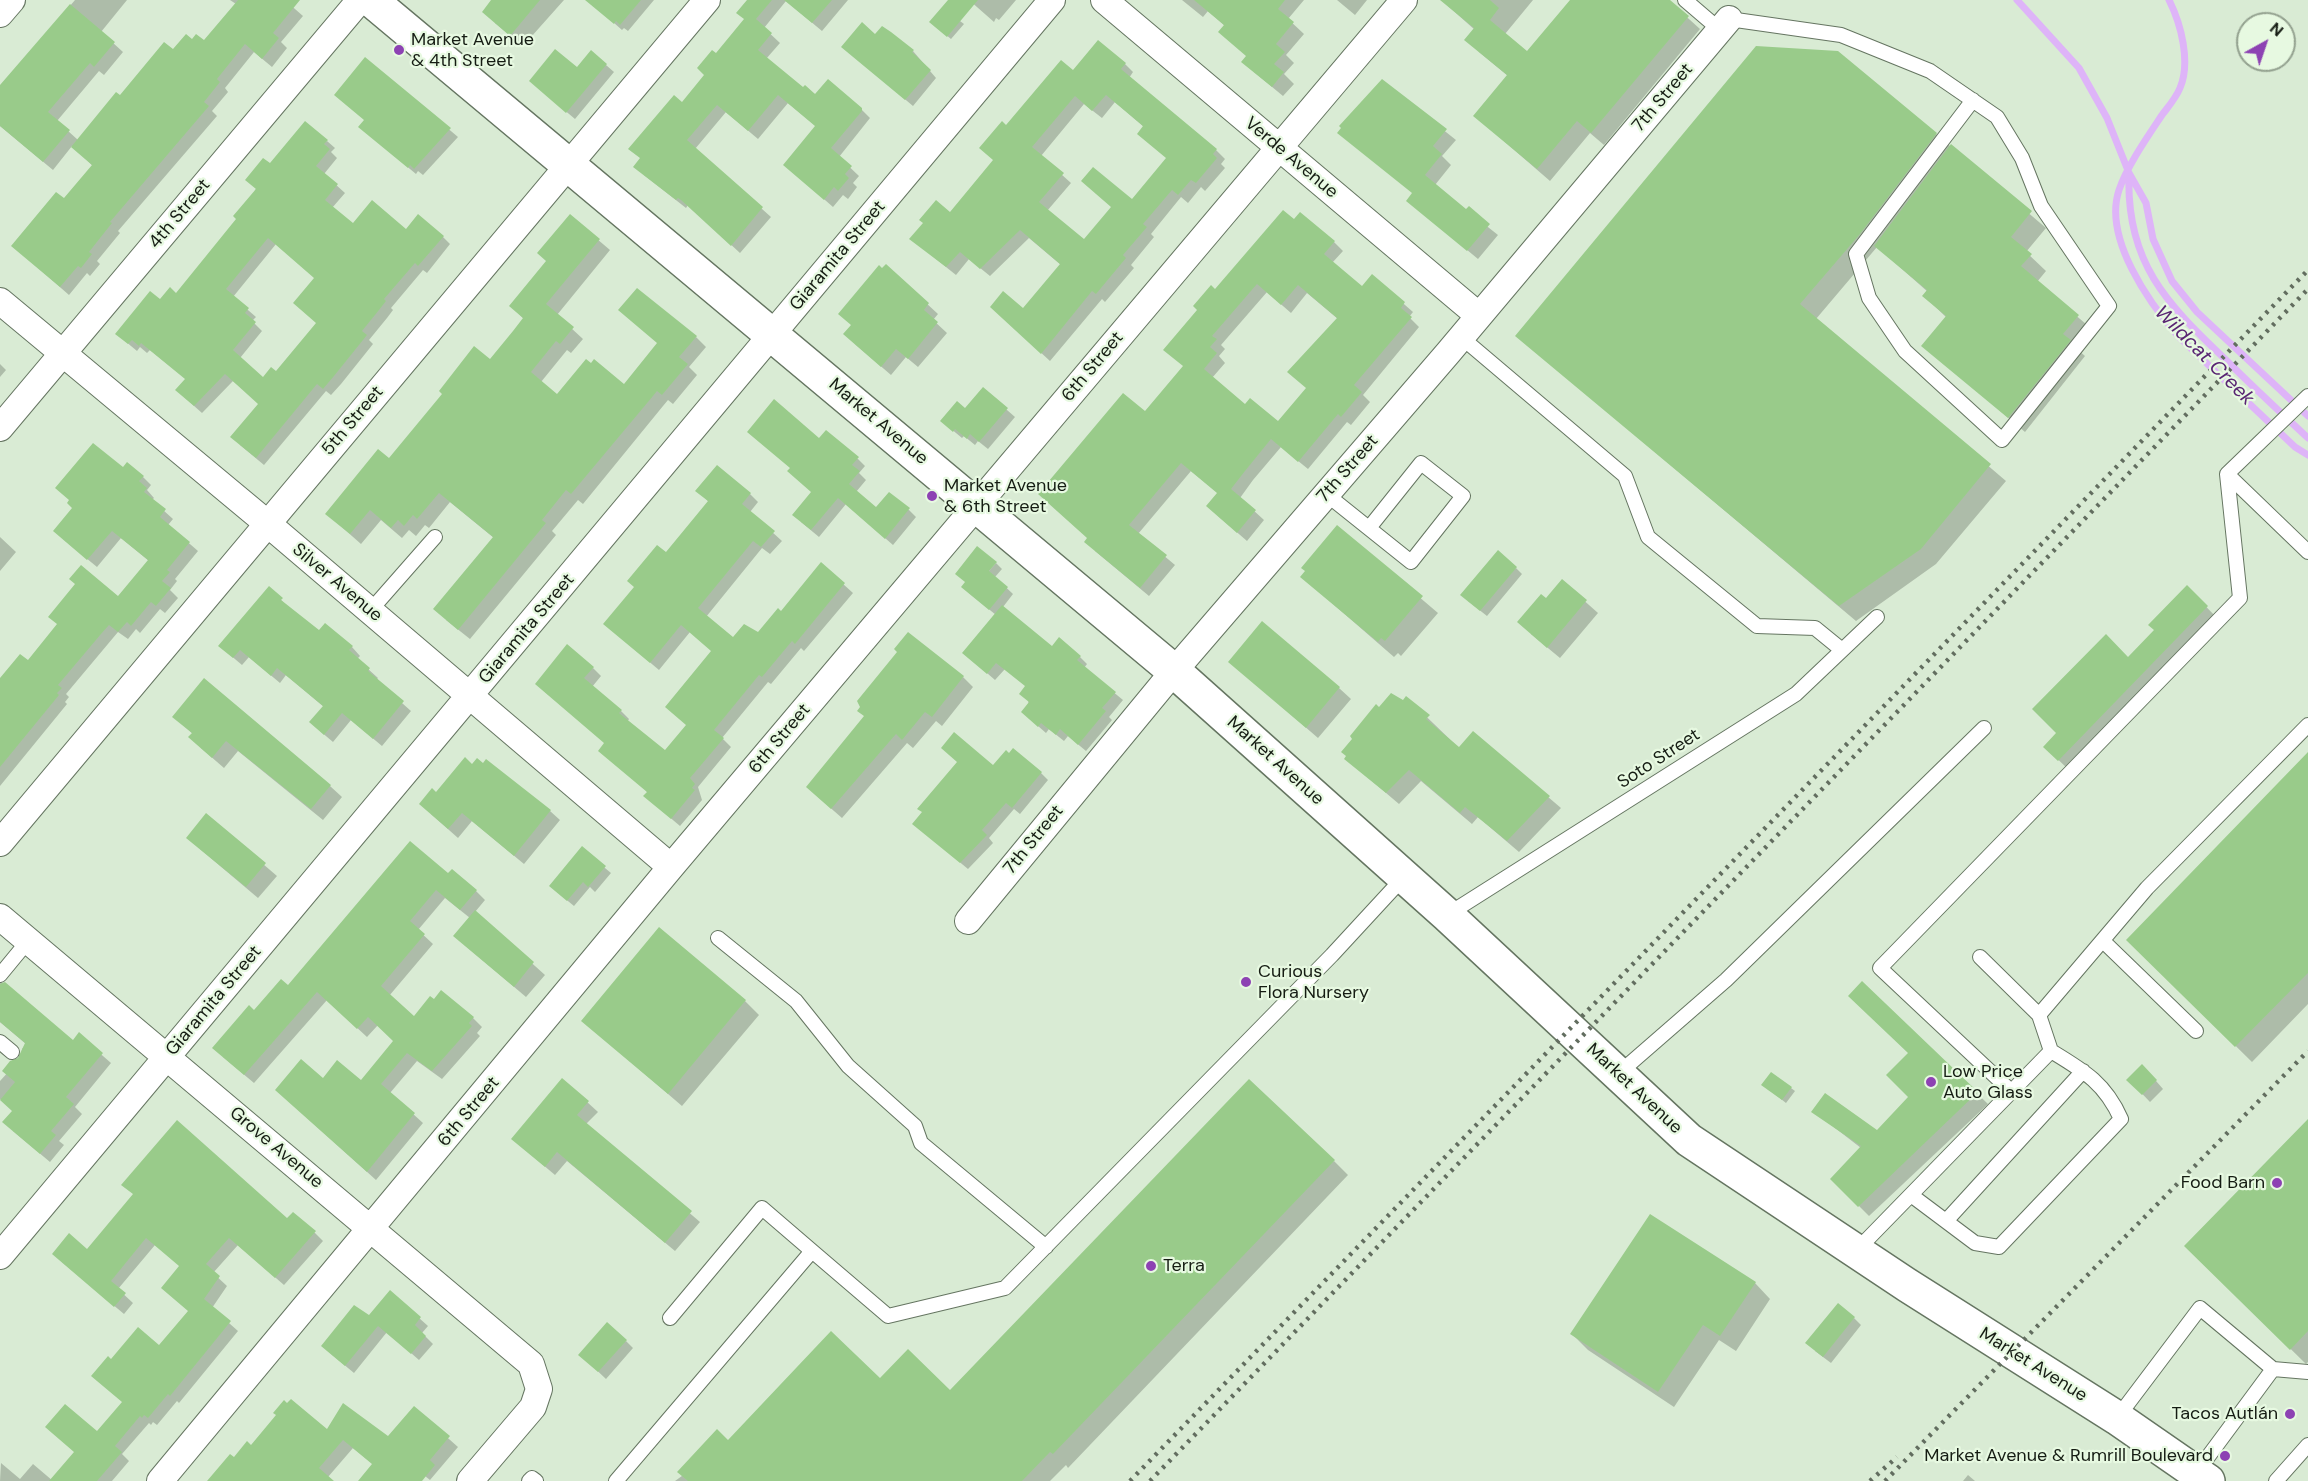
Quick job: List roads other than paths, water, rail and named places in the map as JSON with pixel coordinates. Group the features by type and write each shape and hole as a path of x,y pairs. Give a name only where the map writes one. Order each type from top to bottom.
{"street":[{"path":"0,14 12,0"},
{"name":"4th Street","path":"0,428 360,0"},
{"name":"Market Avenue","path":"371,0 1174,671 1447,915 1689,1140 1856,1251 2117,1418 2203,1478"},
{"name":"5th Street","path":"0,843 707,0"},
{"name":"Giaramita Street","path":"0,1256 1052,0"},
{"name":"Verde Avenue","path":"1104,0 1478,315"},
{"name":"6th Street","path":"160,1481 976,505 1404,0"},
{"name":"7th Street","path":"968,921 1174,671 1725,25"},
{"name":"Silver Avenue","path":"0,301 268,524 672,867"},
{"name":"Grove Avenue","path":"0,917 531,1364 539,1389 533,1407 470,1481"}],"lane":[{"path":"1685,0 1725,25 1841,35 1930,71 1973,100 1997,117 2022,158 2041,206 2109,306 2002,440 1905,351 1869,298 1856,254 1973,100"},
{"path":"1461,337 1625,476 1648,537 1758,626 1815,628 1842,650"},
{"path":"2227,474 2308,396"},
{"path":"1326,494 1411,562 1462,496 1420,463 1369,528"},
{"path":"2227,474 2308,552"},
{"path":"2012,1092 1880,968 2240,598 2227,474"},
{"path":"370,611 435,537"},
{"name":"Soto Street","path":"1447,915 1796,694 1876,617"},
{"path":"2039,1015 2147,888 2308,725"},
{"path":"1618,1074 1726,980 1984,728"},
{"path":"670,1318 762,1208 888,1316 1005,1288 1404,878"},
{"path":"718,938 796,1001 848,1066 915,1126 921,1143 1046,1247"},
{"path":"0,975 28,941"},
{"path":"2103,941 2196,1031"},
{"path":"1911,1195 1976,1244 1999,1247 2121,1119 2111,1097 2083,1071 2051,1051 2039,1015 1980,957"},
{"path":"0,1042 12,1052"},
{"path":"1856,1251 2051,1051"},
{"path":"1946,1221 2083,1071"},
{"path":"616,1481 812,1251"},
{"path":"2117,1418 2200,1308 2272,1369 2308,1372"},
{"path":"2203,1478 2272,1369"},
{"path":"2276,1481 2308,1445"},
{"path":"529,1481 532,1478 536,1481"}],"waterway":[{"name":"Wildcat Creek","path":"2017,0 2079,68 2107,118 2129,173 2146,203 2153,239 2172,281 2197,312 2308,416"},
{"name":"Wildcat Creek","path":"2169,0 2183,43 2185,55 2183,78 2176,95 2138,151 2119,190 2116,209 2117,228 2123,249 2143,288 2179,337 2295,447 2308,455"},
{"name":"Wildcat Creek","path":"2129,175 2134,233 2142,257 2154,279 2168,299 2204,339 2308,438"}],"railway":[{"path":"1130,1481 2308,270"},
{"path":"1150,1481 2308,289"},
{"path":"1885,1481 2308,1051"},
{"path":"1870,1481 1897,1457"}],"place":[{"name":"Market Avenue & 4th Street","path":"399,50"},
{"name":"Market Avenue & 6th Street","path":"932,496"},
{"name":"Curious Flora Nursery","path":"1246,982"},
{"name":"Low Price Auto Glass","path":"1931,1082"},
{"name":"Food Barn","path":"2277,1183"},
{"name":"Terra","path":"1151,1266"},
{"name":"Tacos Autlán","path":"2290,1414"},
{"name":"Market Avenue & Rumrill Boulevard","path":"2225,1456"}]}
